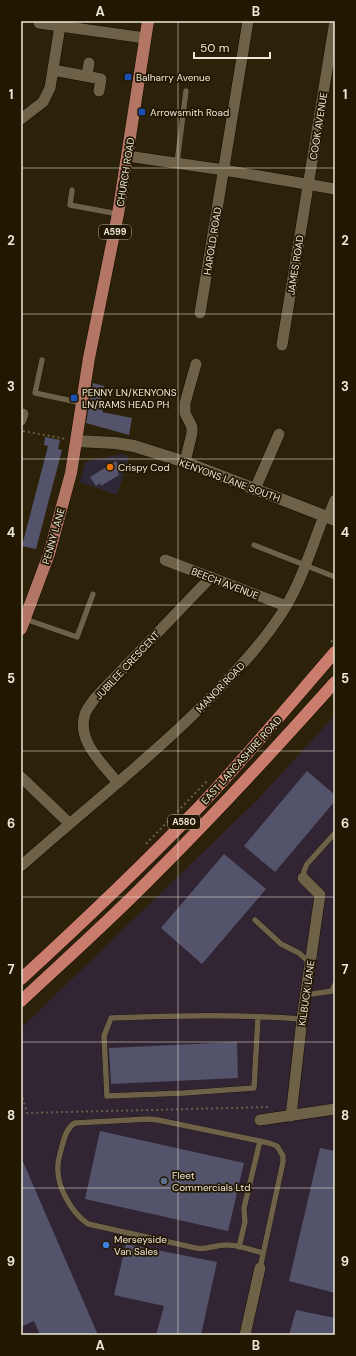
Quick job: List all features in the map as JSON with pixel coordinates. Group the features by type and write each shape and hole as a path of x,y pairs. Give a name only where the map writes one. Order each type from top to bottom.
{"highway":[{"name":"EAST LANCASHIRE ROAD","path":"21,979 132,875 200,806 276,721 332,648"},
{"name":"EAST LANCASHIRE ROAD","path":"21,1001 156,874 290,733 335,682"}],"main road":[{"name":"CHURCH ROAD","path":"77,441 82,403 118,214 148,21"},
{"name":"PENNY LANE","path":"23,624 49,554 71,473 77,441"}],"street":[{"name":"HAROLD ROAD","path":"200,313 248,21"},
{"name":"COOK AVENUE","path":"308,185 335,21"},
{"path":"39,23 145,38"},
{"path":"21,119 43,102 50,88 60,26"},
{"path":"87,76 89,63"},
{"path":"53,70 101,79 98,91"},
{"path":"127,156 224,170 335,189"},
{"name":"JAMES ROAD","path":"282,345 308,185"},
{"path":"185,462 192,432 185,413 185,404 195,364"},
{"path":"255,489 279,434"},
{"name":"KENYONS LANE SOUTH","path":"77,441 125,444 185,462 329,517"},
{"name":"MANOR ROAD","path":"21,866 69,823 158,749 229,678 264,638 286,606 298,584 305,565 329,517 335,500"},
{"name":"BEECH AVENUE","path":"165,560 286,606"},
{"name":"JUBILEE CRESCENT","path":"118,783 89,748 83,731 85,713 95,698 211,577"},
{"path":"21,777 69,823"},
{"name":"KILBUCK LANE","path":"291,1116 302,1019 320,895 303,878"},
{"path":"260,1120 335,1109"},
{"path":"245,1335 260,1268"}],"lane":[{"path":"178,163 186,91"},
{"path":"72,190 70,205 118,214"},
{"path":"42,360 35,393 82,403"},
{"path":"254,545 335,577"},
{"path":"23,624 77,637 93,594"},
{"path":"303,878 304,870 307,864 335,833"},
{"path":"255,920 281,944 299,953 310,963"},
{"path":"306,995 332,991 335,984"},
{"path":"258,1017 254,1088 107,1096 104,1036 111,1018 224,1016 258,1017 302,1019"},
{"path":"260,1268 283,1156 277,1146 260,1141 148,1119 75,1123 70,1126 63,1142 58,1165 61,1186 69,1204 78,1217 88,1224 201,1249 227,1244 263,1253"},
{"path":"239,1247 245,1222 244,1208 260,1141"}],"path":[{"path":"21,430 77,441"},
{"path":"332,648 335,637"},
{"path":"146,844 209,779"},
{"path":"21,1093 26,1113 274,1107"}],"shaded area":[{"path":"121,454 129,456 117,495 80,482 85,462"},
{"path":"335,715 335,1335 21,1335 21,1028 259,798"}],"building":[{"path":"93,383 104,386 100,402 104,403 102,412 132,418 129,435 86,423"},
{"path":"45,437 60,440 58,449 62,450 36,549 22,546 48,446 44,445"},
{"path":"116,461 121,470 118,472 119,475 101,486 100,483 96,486 90,477"},
{"path":"307,771 335,795 335,801 275,872 244,846"},
{"path":"224,854 266,889 202,964 161,928"},
{"path":"237,1042 238,1078 111,1084 109,1048"},
{"name":"Fleet Commercials Ltd","path":"100,1131 244,1163 228,1231 85,1199"},
{"path":"320,1148 335,1151 335,1293 289,1281"},
{"path":"21,1157 98,1335 40,1335 34,1321 21,1327"},
{"path":"126,1244 217,1262 201,1335 156,1335 164,1306 114,1295"},
{"path":"296,1310 335,1318 335,1335 289,1335"}],"place":[{"name":"Balharry Avenue","path":"128,77"},
{"name":"Arrowsmith Road","path":"142,112"},
{"name":"PENNY LN/KENYONS LN/RAMS HEAD PH","path":"74,398"},
{"name":"Crispy Cod","path":"110,467"},
{"name":"Fleet Commercials Ltd","path":"164,1181"},
{"name":"Merseyside Van Sales","path":"106,1245"}]}
